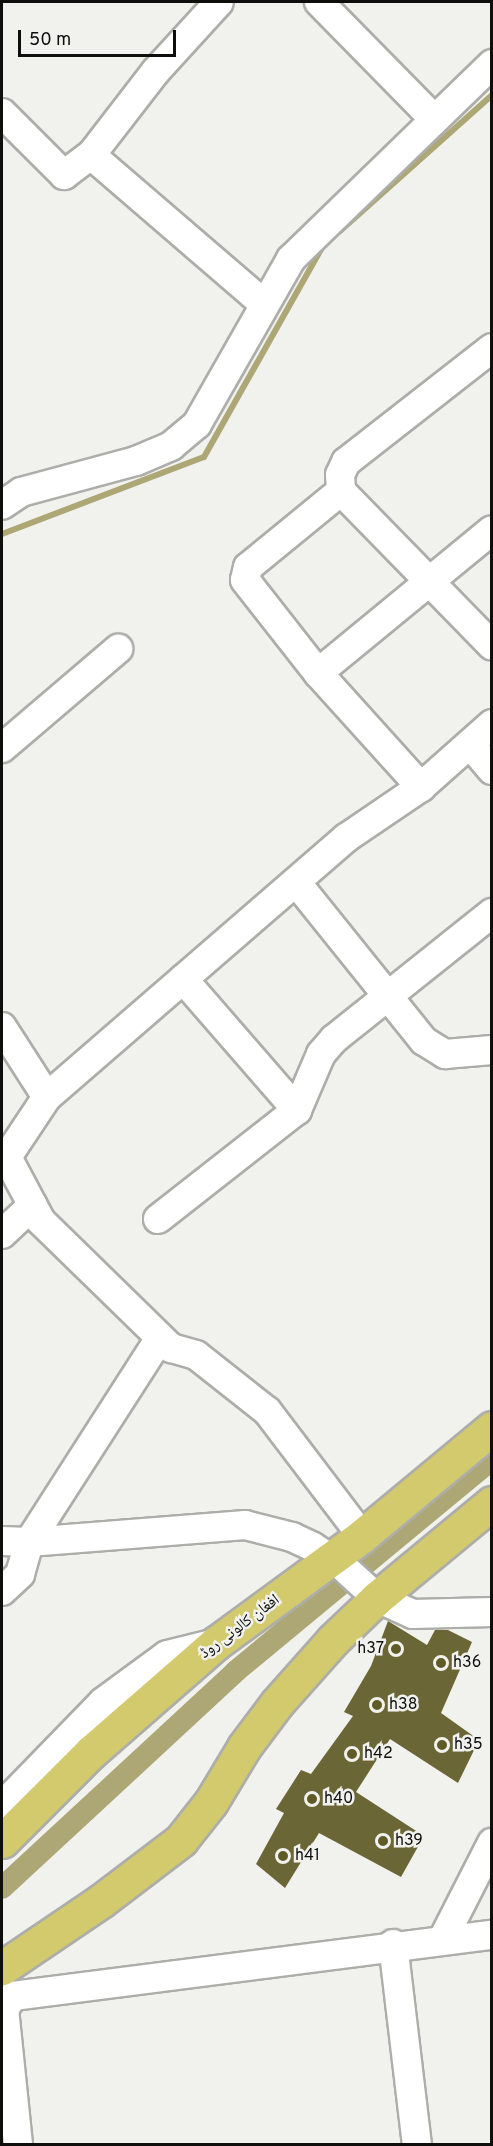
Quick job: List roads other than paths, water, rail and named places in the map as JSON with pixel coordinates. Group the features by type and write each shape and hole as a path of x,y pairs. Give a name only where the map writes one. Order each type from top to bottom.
{"main road":[{"name":"افغان کالونی روڈ","path":"2,1841 91,1752 216,1643 337,1562 362,1536 492,1428"},
{"path":"2,1968 101,1901 181,1840 211,1802 244,1747 277,1703 370,1593 492,1503"}],"street":[{"path":"2,113 64,175 91,155 156,71 219,2"},
{"path":"320,2 435,120"},
{"path":"6,496 136,461 171,446 197,424 263,303 303,246 492,64"},
{"path":"91,155 263,303"},
{"path":"492,348 346,462 340,475 341,491 492,646"},
{"path":"341,491 248,567 245,580 318,673 421,788"},
{"path":"318,673 492,530"},
{"path":"2,748 118,649"},
{"path":"362,1536 267,1411 196,1355 171,1348 41,1221 7,1157 47,1097 346,838 421,788 492,724"},
{"path":"470,744 492,770"},
{"path":"296,882 424,1041 445,1054 492,1050"},
{"path":"158,1219 297,1110 321,1054 334,1039 389,998 492,913"},
{"path":"183,979 297,1110"},
{"path":"2,1028 47,1097"},
{"path":"2,1234 33,1205"},
{"path":"2,1591 20,1574 29,1542 160,1338"},
{"path":"2,1540 29,1542 245,1526 292,1537 337,1562 370,1593 425,1616 463,1610 492,1612"},
{"path":"2,1806 103,1701 166,1655 216,1643"},
{"path":"443,1940 492,1843"},
{"path":"18,2145 4,2008 13,1995 393,1944 492,1935"},
{"path":"393,1944 417,2145"}],"waterway":[{"path":"340,231 492,95"},
{"path":"2,534 204,457 323,246"},
{"path":"2,1888 236,1671 492,1459"}],"place":[{"name":"h37","path":"396,1649"},
{"name":"h36","path":"441,1663"},
{"name":"h38","path":"377,1705"},
{"name":"h35","path":"442,1745"},
{"name":"h42","path":"352,1754"},
{"name":"h40","path":"312,1799"},
{"name":"h39","path":"383,1841"},
{"name":"h41","path":"283,1856"}]}
